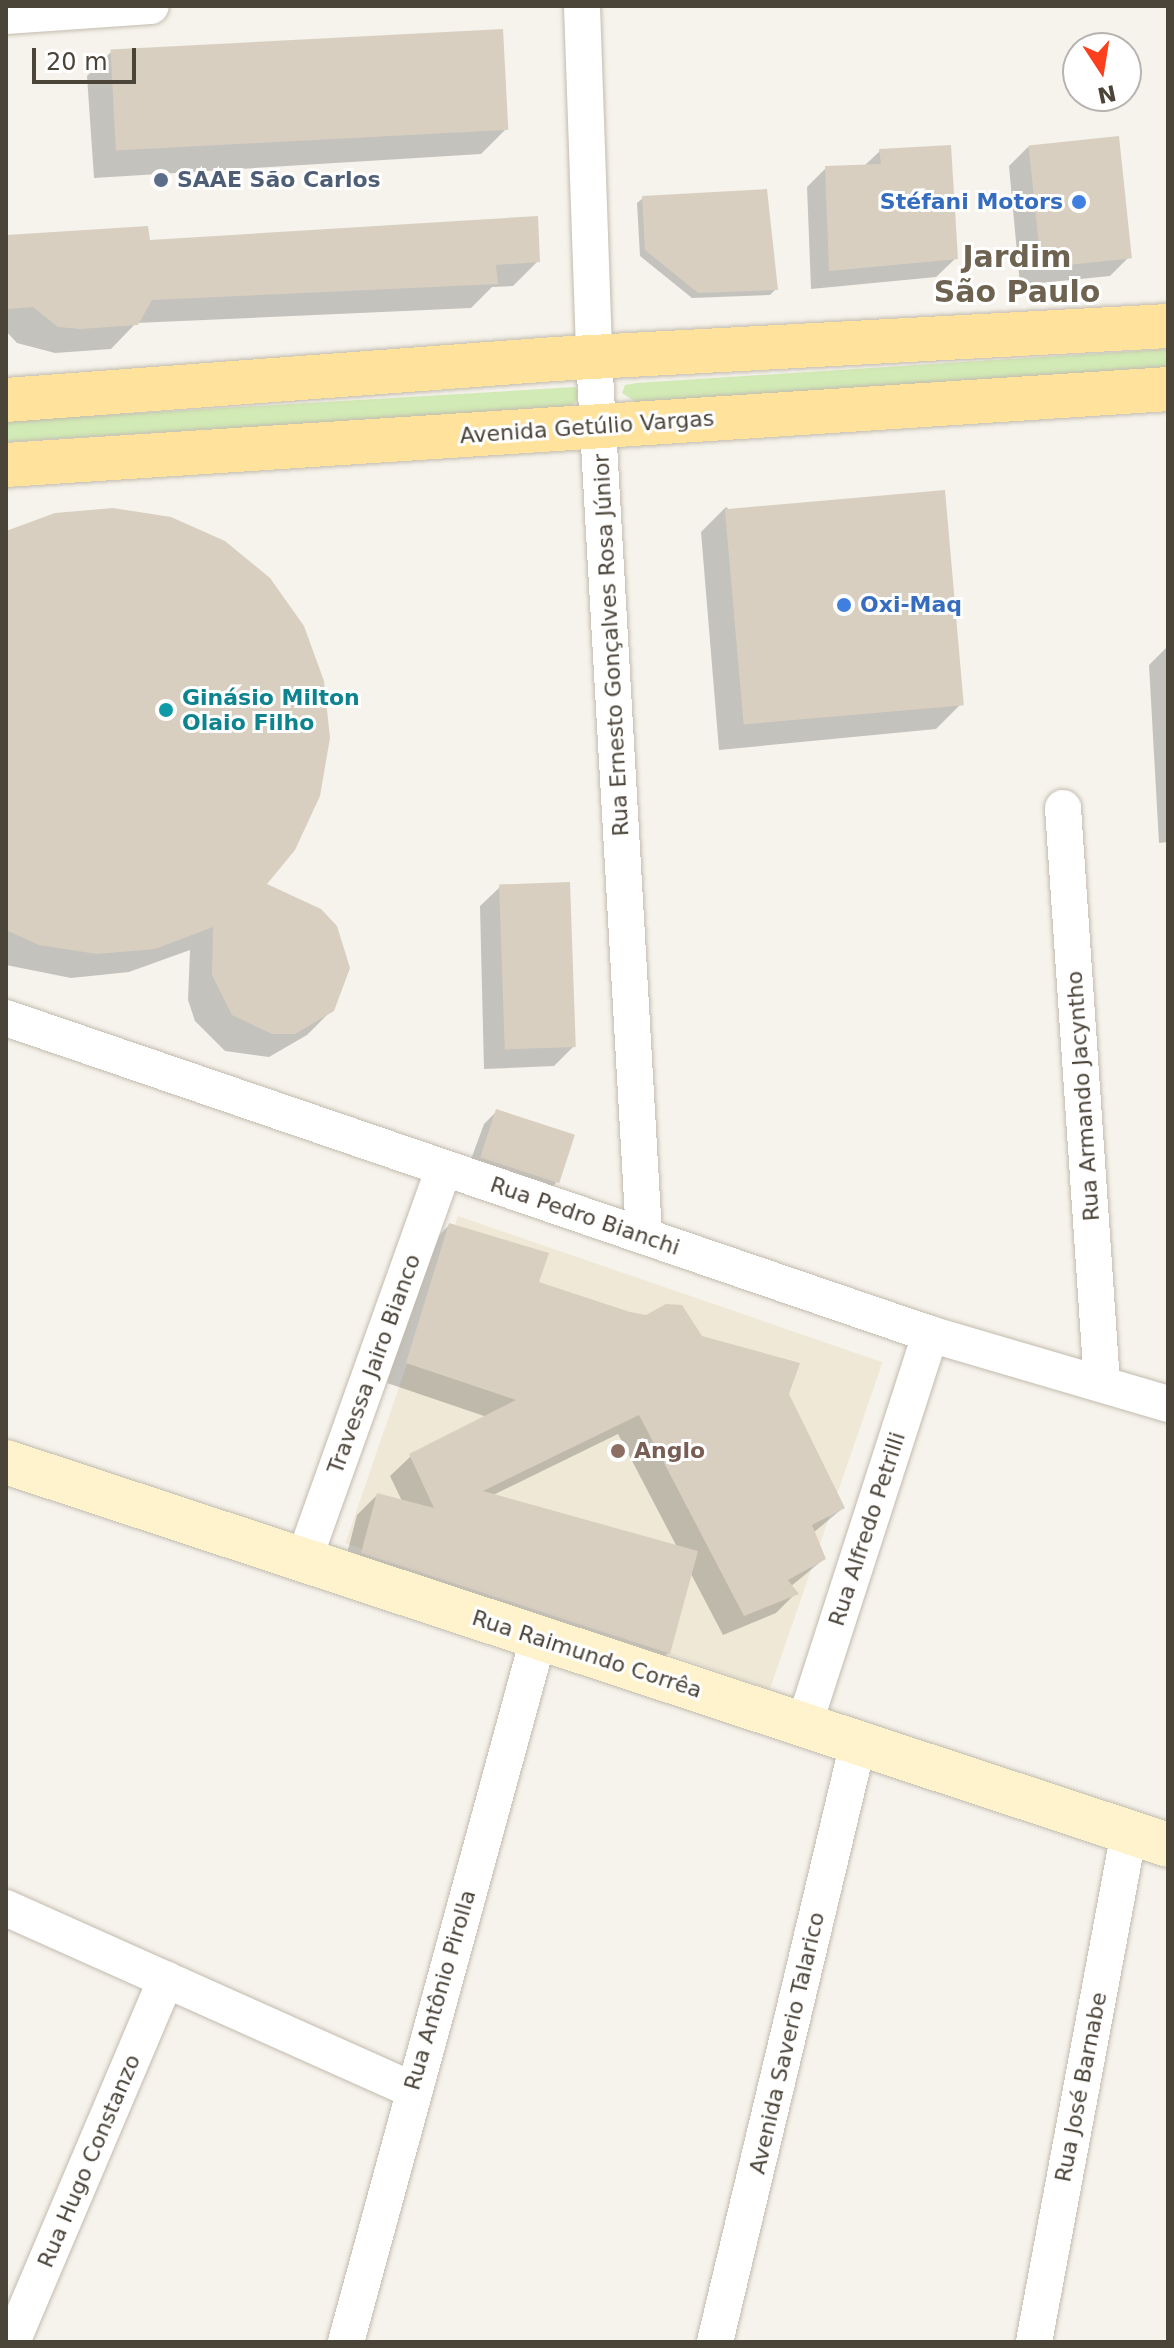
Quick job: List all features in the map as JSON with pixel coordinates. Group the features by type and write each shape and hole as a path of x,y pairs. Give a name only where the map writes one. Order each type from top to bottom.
{"main road":[{"path":"6,400 594,357 1168,326"},
{"name":"Avenida Getúlio Vargas","path":"6,465 1168,389"},
{"name":"Rua Raimundo Corrêa","path":"6,1462 1149,1838"}],"street":[{"path":"6,16 151,6"},
{"name":"Rua Ernesto Gonçalves Rosa Júnior","path":"582,6 594,357 644,1236"},
{"name":"Rua Armando Jacyntho","path":"1063,808 1102,1383"},
{"name":"Rua Pedro Bianchi","path":"6,1018 930,1334 1168,1404"},
{"name":"Travessa Jairo Bianco","path":"304,1559 444,1169"},
{"name":"Rua Alfredo Petrilli","path":"804,1725 930,1334"},
{"name":"Rua Antônio Pirolla","path":"346,2342 412,2090 538,1639"},
{"name":"Avenida Saverio Talarico","path":"715,2342 858,1743"},
{"name":"Rua José Barnabe","path":"1034,2342 1149,1838"},
{"path":"6,1908 412,2090"},
{"name":"Rua Hugo Constanzo","path":"12,2342 166,1979"}],"shaded area":[{"name":"Anglo","path":"458,1216 883,1362 770,1689 345,1543"}],"green space":[{"path":"1168,349 1168,370 639,404 622,393 625,385 636,383"},
{"path":"575,387 583,396 570,407 6,442 6,421"}],"building":[{"path":"503,29 508,130 116,150 111,50"},
{"name":"Stéfani Motors","path":"1119,136 1132,258 1041,268 1028,146"},
{"path":"951,145 958,259 829,271 825,166 881,164 879,149"},
{"path":"767,189 778,290 698,293 645,250 642,196"},
{"path":"538,216 540,262 496,265 498,284 152,300 138,325 80,329 58,327 33,307 6,309 6,235 148,226 150,240"},
{"name":"Oxi-Maq","path":"945,490 964,705 744,724 725,509"},
{"name":"Ginásio Milton Olaio Filho","path":"113,508 171,517 225,541 270,578 304,626 324,681 330,738 320,796 295,850 267,884 321,909 337,926 350,968 334,1011 295,1034 272,1034 232,1015 212,975 213,927 155,949 97,954 39,945 6,930 6,531 55,513"},
{"path":"570,882 576,1047 505,1049 499,884"},
{"path":"496,1109 575,1135 559,1183 480,1158"},
{"name":"Anglo","path":"449,1223 549,1253 539,1282 646,1315 666,1304 682,1305 702,1336 800,1363 789,1394 845,1508 812,1525 826,1559 788,1580 799,1594 744,1616 639,1415 483,1491 698,1551 670,1654 361,1553 377,1493 434,1508 409,1454 516,1400 406,1363"}],"place":[{"name":"SAAE São Carlos","path":"161,180"},
{"name":"Stéfani Motors","path":"1079,202"},
{"name":"Oxi-Maq","path":"844,605"},
{"name":"Ginásio Milton Olaio Filho","path":"166,710"},
{"name":"Anglo","path":"618,1451"}],"district":[{"name":"Jardim São Paulo","path":"1017,274"}]}
